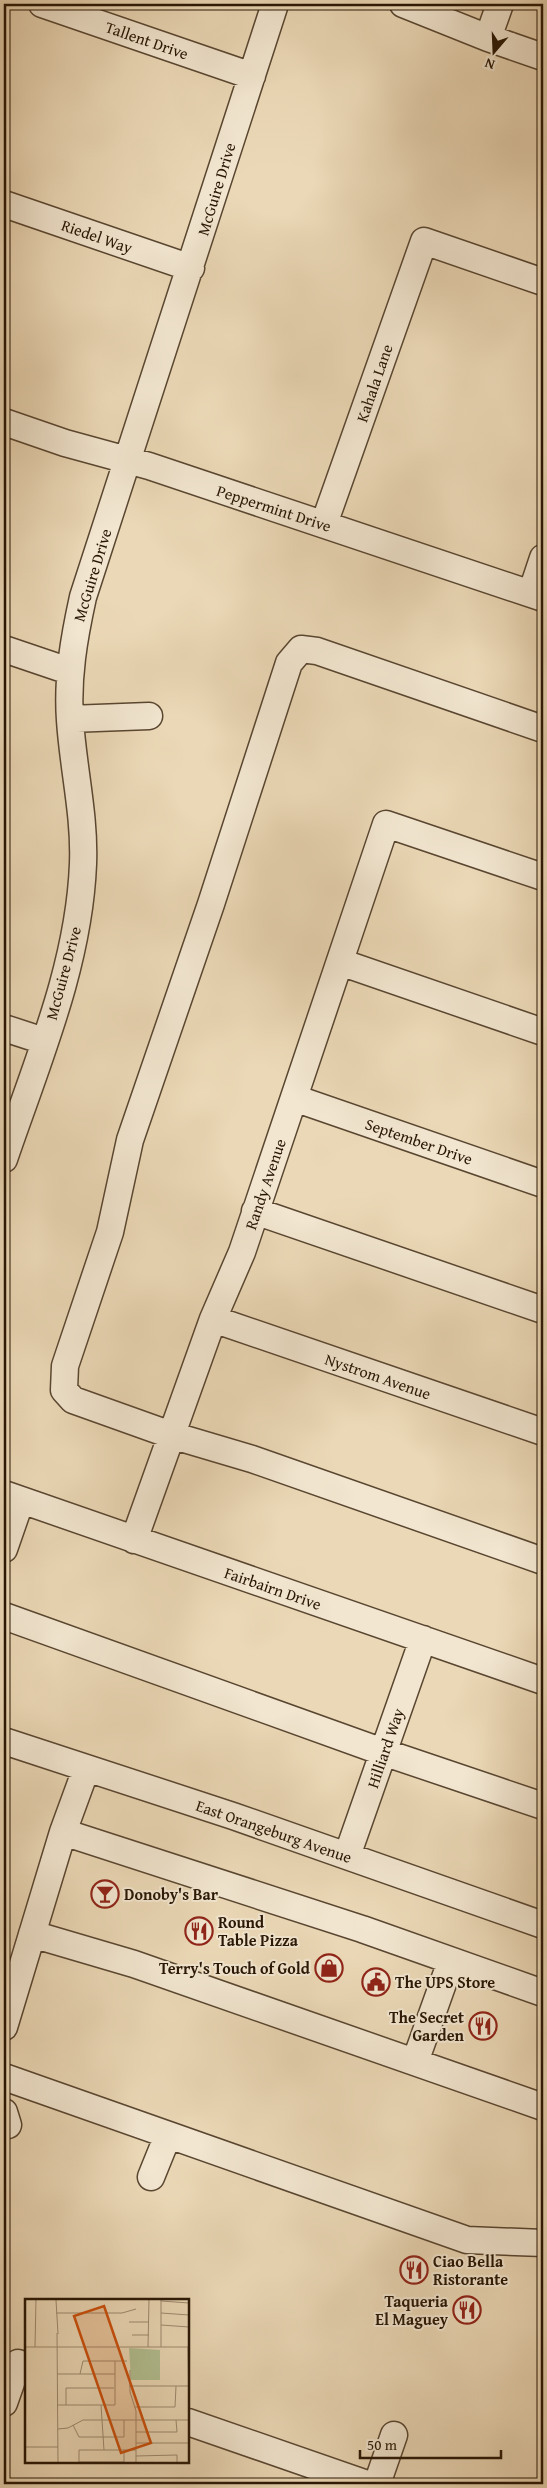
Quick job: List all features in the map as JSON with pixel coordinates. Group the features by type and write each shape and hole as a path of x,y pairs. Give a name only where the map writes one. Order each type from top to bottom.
{"street":[{"name":"Tallent Drive","path":"42,4 252,76"},
{"name":"McGuire Drive","path":"4,1159 66,976 80,903 83,829 70,719 69,671 83,596 191,268 275,4"},
{"path":"403,4 488,38 543,57"},
{"path":"488,38 500,4"},
{"name":"Riedel Way","path":"4,204 191,268"},
{"name":"Kahala Lane","path":"324,524 424,241 543,282"},
{"name":"Peppermint Drive","path":"4,422 149,466 537,596"},
{"path":"537,596 543,558"},
{"path":"4,649 69,671"},
{"path":"543,729 318,651 301,649 289,663 211,904 130,1140 110,1232 65,1366 64,1390 73,1400 171,1434 252,1459 543,1561"},
{"path":"70,719 149,716"},
{"name":"Randy Avenue","path":"134,1540 213,1319 242,1252 386,824 543,877"},
{"path":"340,962 543,1032"},
{"path":"4,1028 44,1041"},
{"name":"September Drive","path":"294,1098 543,1184"},
{"path":"256,1211 543,1310"},
{"name":"Nystrom Avenue","path":"213,1319 543,1432"},
{"path":"4,1549 12,1497"},
{"name":"Fairbairn Drive","path":"12,1497 543,1681"},
{"path":"4,1616 383,1752 543,1806"},
{"name":"Hilliard Way","path":"347,1856 423,1639"},
{"name":"East Orangeburg Avenue","path":"4,1741 233,1816 543,1925"},
{"path":"4,2027 63,1832 86,1769"},
{"path":"63,1832 543,1993"},
{"path":"32,1934 134,1964 543,2107"},
{"path":"415,2062 451,1961"},
{"path":"4,2077 467,2240 542,2236"},
{"path":"152,2177 168,2135"},
{"path":"4,2403 16,2362"},
{"path":"189,2422 328,2478 367,2484"},
{"path":"377,2484 394,2435"}],"place":[{"name":"Donoby's Bar","path":"105,1894"},
{"name":"Round Table Pizza","path":"199,1931"},
{"name":"Terry's Touch of Gold","path":"329,1968"},
{"name":"The UPS Store","path":"376,1982"},
{"name":"The Secret Garden","path":"483,2026"},
{"name":"Ciao Bella Ristorante","path":"414,2270"},
{"name":"Taqueria El Maguey","path":"467,2310"}]}
